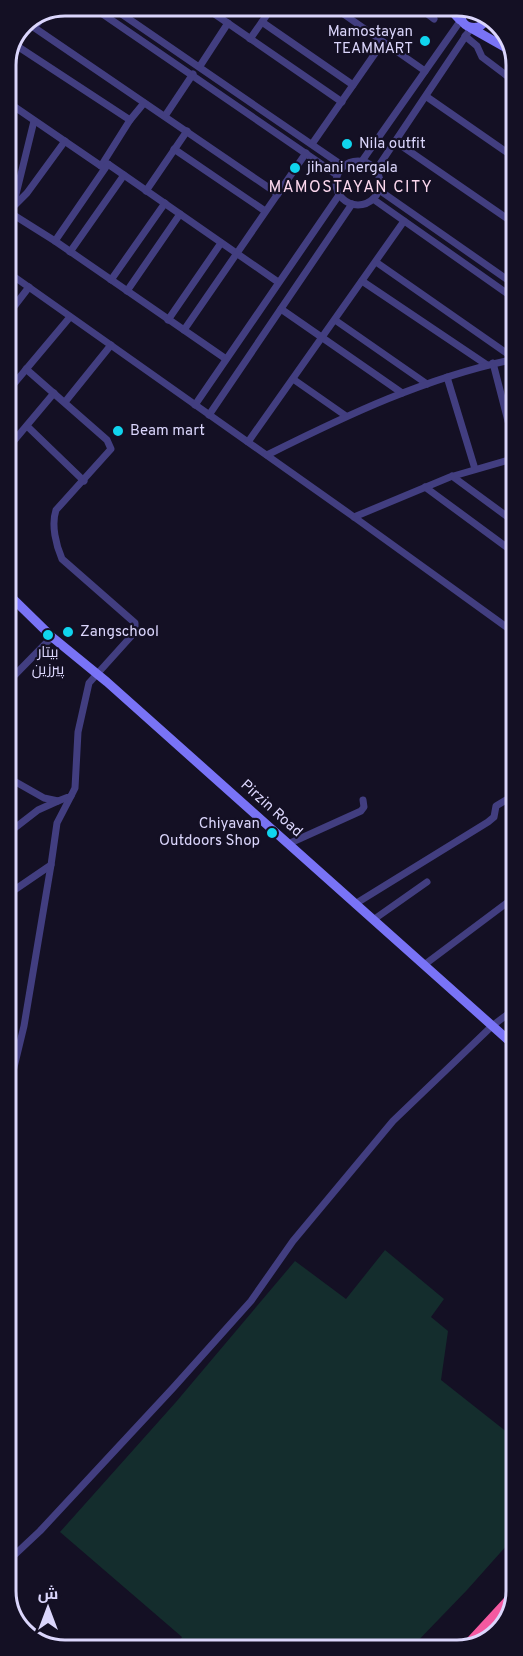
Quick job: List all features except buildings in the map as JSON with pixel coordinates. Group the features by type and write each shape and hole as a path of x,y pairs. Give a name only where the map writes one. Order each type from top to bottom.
{"highway":[{"path":"478,1635 503,1608"}],"street":[{"path":"107,16 337,175"},
{"path":"125,16 343,166"},
{"path":"219,16 342,102"},
{"path":"250,39 266,17"},
{"path":"347,17 425,71"},
{"path":"458,17 465,25 482,57 506,75"},
{"path":"362,161 461,20 461,17"},
{"path":"262,22 353,85"},
{"path":"200,66 228,23"},
{"path":"376,170 427,97 468,32 483,24"},
{"path":"35,28 278,194"},
{"path":"468,32 503,48"},
{"path":"312,144 383,42"},
{"path":"20,48 130,120"},
{"path":"165,116 193,74"},
{"path":"212,87 218,78"},
{"path":"427,97 506,152"},
{"path":"55,241 105,165 130,120 144,103"},
{"path":"16,108 65,141 124,175 279,282"},
{"path":"16,201 34,121"},
{"path":"146,190 187,132"},
{"path":"16,204 27,193 65,141"},
{"path":"396,142 506,218"},
{"path":"174,149 266,211"},
{"path":"184,330 306,153"},
{"path":"352,161 362,161 376,170 380,178 379,190 373,199 365,204 352,204 339,195 335,184 337,175 343,166 352,161"},
{"path":"70,252 124,175"},
{"path":"379,190 506,279"},
{"path":"195,405 339,195"},
{"path":"373,199 506,293"},
{"path":"111,280 165,203"},
{"path":"209,414 352,204"},
{"path":"127,291 180,214"},
{"path":"16,217 226,359"},
{"path":"248,442 404,221"},
{"path":"168,320 221,243"},
{"path":"376,262 506,353"},
{"path":"16,278 354,516 506,627"},
{"path":"362,281 490,364 506,418"},
{"path":"16,304 29,288"},
{"path":"281,309 402,393"},
{"path":"16,380 70,316"},
{"path":"335,320 426,384"},
{"path":"64,402 111,345"},
{"path":"267,455 346,416 402,393 447,377 506,361"},
{"path":"16,1060 24,1026 57,823 75,788 78,732 89,683 135,632 135,623 62,559 58,549 54,516 56,510 111,449 104,435 26,369"},
{"path":"447,377 475,469"},
{"path":"293,379 346,416"},
{"path":"16,439 54,393"},
{"path":"27,426 84,481"},
{"path":"354,516 452,476 506,461"},
{"path":"452,476 506,516"},
{"path":"425,487 506,547"},
{"name":"Pirzin Road","path":"16,602 52,637 97,673 506,1038"},
{"path":"16,671 52,637"},
{"path":"16,782 44,798 58,801"},
{"path":"16,827 38,810 71,796"},
{"path":"288,844 361,811 364,807 363,800"},
{"path":"355,904 488,822 494,817 496,806 506,800"},
{"path":"16,889 51,865"},
{"path":"373,920 427,882"},
{"path":"424,965 506,904"},
{"path":"16,1554 40,1531 174,1388 251,1301 293,1241 393,1121 492,1026 506,1016"}],"green space":[{"path":"385,1250 444,1299 431,1317 448,1331 441,1380 506,1431 506,1546 419,1640 181,1639 182,1637 60,1532 176,1402 295,1261 346,1299"}],"place":[{"name":"Mamostayan TEAMMART","path":"425,41"},
{"name":"Nila outfit","path":"347,144"},
{"name":"jihani nergala","path":"295,168"},
{"name":"Beam mart","path":"118,431"},
{"name":"Zangschool","path":"68,632"},
{"name":"بيتار پيرزين","path":"48,635"},
{"name":"Chiyavan Outdoors Shop","path":"272,833"}],"district":[{"name":"MAMOSTAYAN CITY","path":"351,188"}]}
